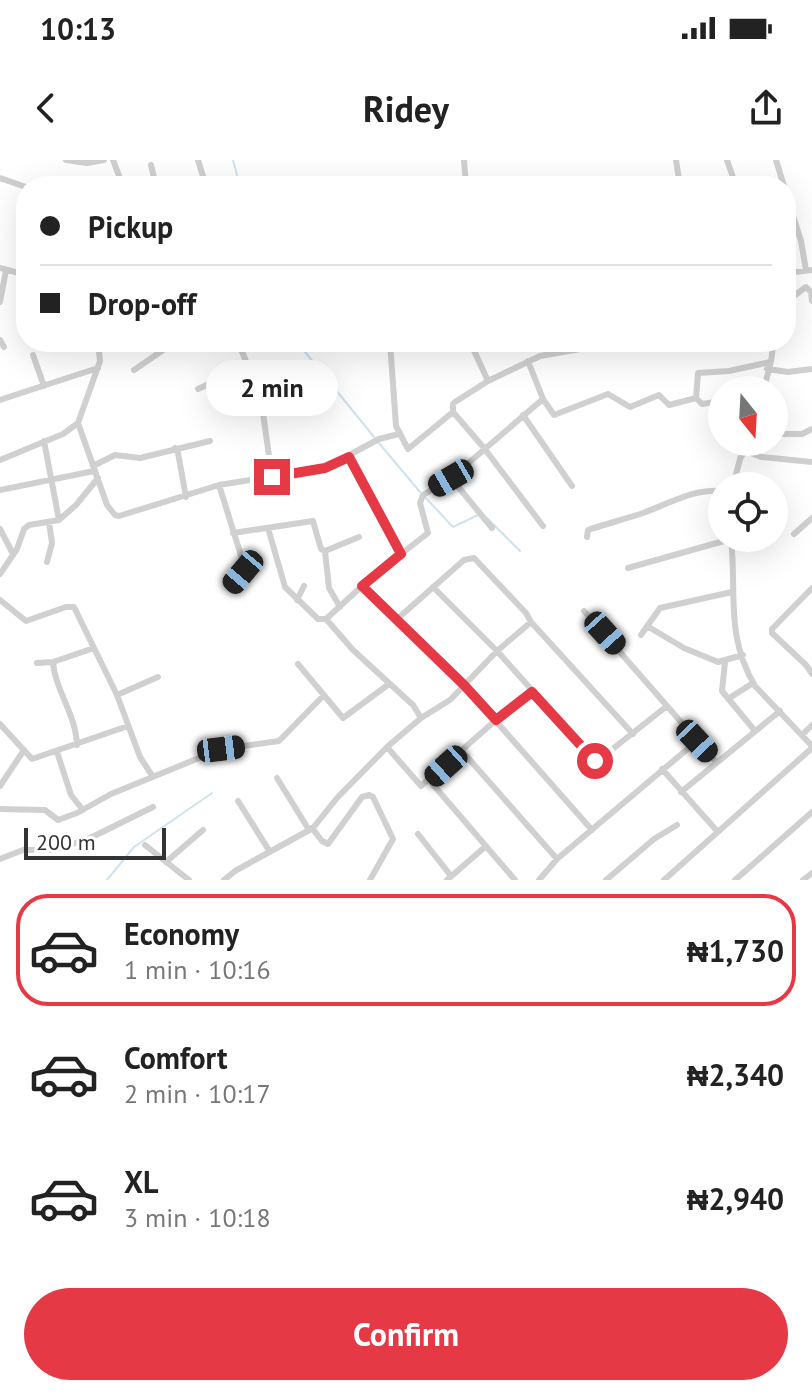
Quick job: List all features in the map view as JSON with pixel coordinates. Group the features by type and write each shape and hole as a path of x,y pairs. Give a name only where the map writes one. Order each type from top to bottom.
{"street":[{"path":"66,160 87,163 104,160"},
{"path":"151,165 154,176"},
{"path":"796,231 809,270"},
{"path":"801,241 812,238"},
{"path":"0,302 3,269"},
{"path":"796,294 806,287 811,292 812,301"},
{"path":"0,340 4,347"},
{"path":"0,460 63,434 78,423 98,368 98,352"},
{"path":"134,370 158,352"},
{"path":"242,352 261,399 272,477"},
{"path":"391,352 396,426 409,449 453,412 455,402 528,361 558,352"},
{"path":"475,352 488,381"},
{"path":"766,376 774,352"},
{"path":"33,355 44,386"},
{"path":"528,361 543,399 554,415 608,394 630,407 659,395 671,405 696,398"},
{"path":"198,389 248,366"},
{"path":"708,403 702,404 696,398 698,373 768,366 788,372 812,369"},
{"path":"0,400 98,368"},
{"path":"268,528 280,578 297,600 318,619 326,619 428,533 421,498 451,478 543,399"},
{"path":"453,412 543,526"},
{"path":"523,415 572,486"},
{"path":"78,423 111,512 119,516 219,485 325,468 379,439 399,434"},
{"path":"788,434 802,434 812,429"},
{"path":"44,441 59,520"},
{"path":"0,574 27,526 59,520 76,505 95,471 115,455 140,458 210,441"},
{"path":"178,450 186,497"},
{"path":"759,456 812,462"},
{"path":"349,457 401,554"},
{"path":"0,490 95,471"},
{"path":"451,478 492,528"},
{"path":"219,485 244,569 231,586"},
{"path":"587,537 590,529 708,491"},
{"path":"794,534 812,518"},
{"path":"233,533 313,521 321,549 325,551 329,588 340,607"},
{"path":"47,562 52,543 49,522"},
{"path":"0,529 13,554"},
{"path":"325,551 359,537"},
{"path":"628,568 708,545"},
{"path":"664,880 812,747 753,683 733,625 731,552"},
{"path":"396,620 464,560 474,558 633,734"},
{"path":"297,600 304,586"},
{"path":"362,586 464,685 592,830"},
{"path":"433,587 497,651 596,762 667,706"},
{"path":"812,588 772,629 774,638 803,662 812,674"},
{"path":"641,635 658,610 665,606 732,592"},
{"path":"0,600 26,621 74,607 117,695 140,757 153,777"},
{"path":"584,611 716,762"},
{"path":"326,619 353,650 413,705 421,718"},
{"path":"224,880 311,829 387,747 421,718 441,708 497,651 531,622"},
{"path":"647,626 684,648 717,662 743,655"},
{"path":"37,663 42,665 94,648"},
{"path":"803,662 812,654"},
{"path":"53,662 54,673 77,727 77,745"},
{"path":"725,662 721,688 755,731"},
{"path":"298,664 343,718 389,684"},
{"path":"117,695 158,677"},
{"path":"728,699 753,683"},
{"path":"387,747 419,786 430,781 496,720 532,692"},
{"path":"0,809 45,810 58,820 111,794 221,749 279,741 324,695"},
{"path":"681,792 780,711"},
{"path":"0,724 32,759 128,726"},
{"path":"802,735 812,725"},
{"path":"539,880 557,859 697,741"},
{"path":"0,786 24,750"},
{"path":"462,751 557,859"},
{"path":"57,752 71,795 83,810"},
{"path":"662,769 717,831"},
{"path":"277,778 311,829 328,844 362,797 373,797 393,839 370,880"},
{"path":"430,781 515,880"},
{"path":"238,801 270,852"},
{"path":"0,859 23,850 54,850 88,839 153,807"},
{"path":"735,880 812,812"},
{"path":"606,880 654,839 677,825"},
{"path":"166,862 203,830"},
{"path":"418,834 449,878 486,846"},
{"path":"145,845 189,880"},
{"path":"803,880 812,873"}],"waterway":[{"path":"233,160 237,176"},
{"path":"305,352 374,437"},
{"path":"378,442 420,492"},
{"path":"425,497 453,527 478,515"},
{"path":"487,518 520,551"},
{"path":"107,880 134,847 212,793"}],"route":[{"path":"272,477 325,468 349,457 401,554 362,586 496,720 532,692 595,761"}]}
